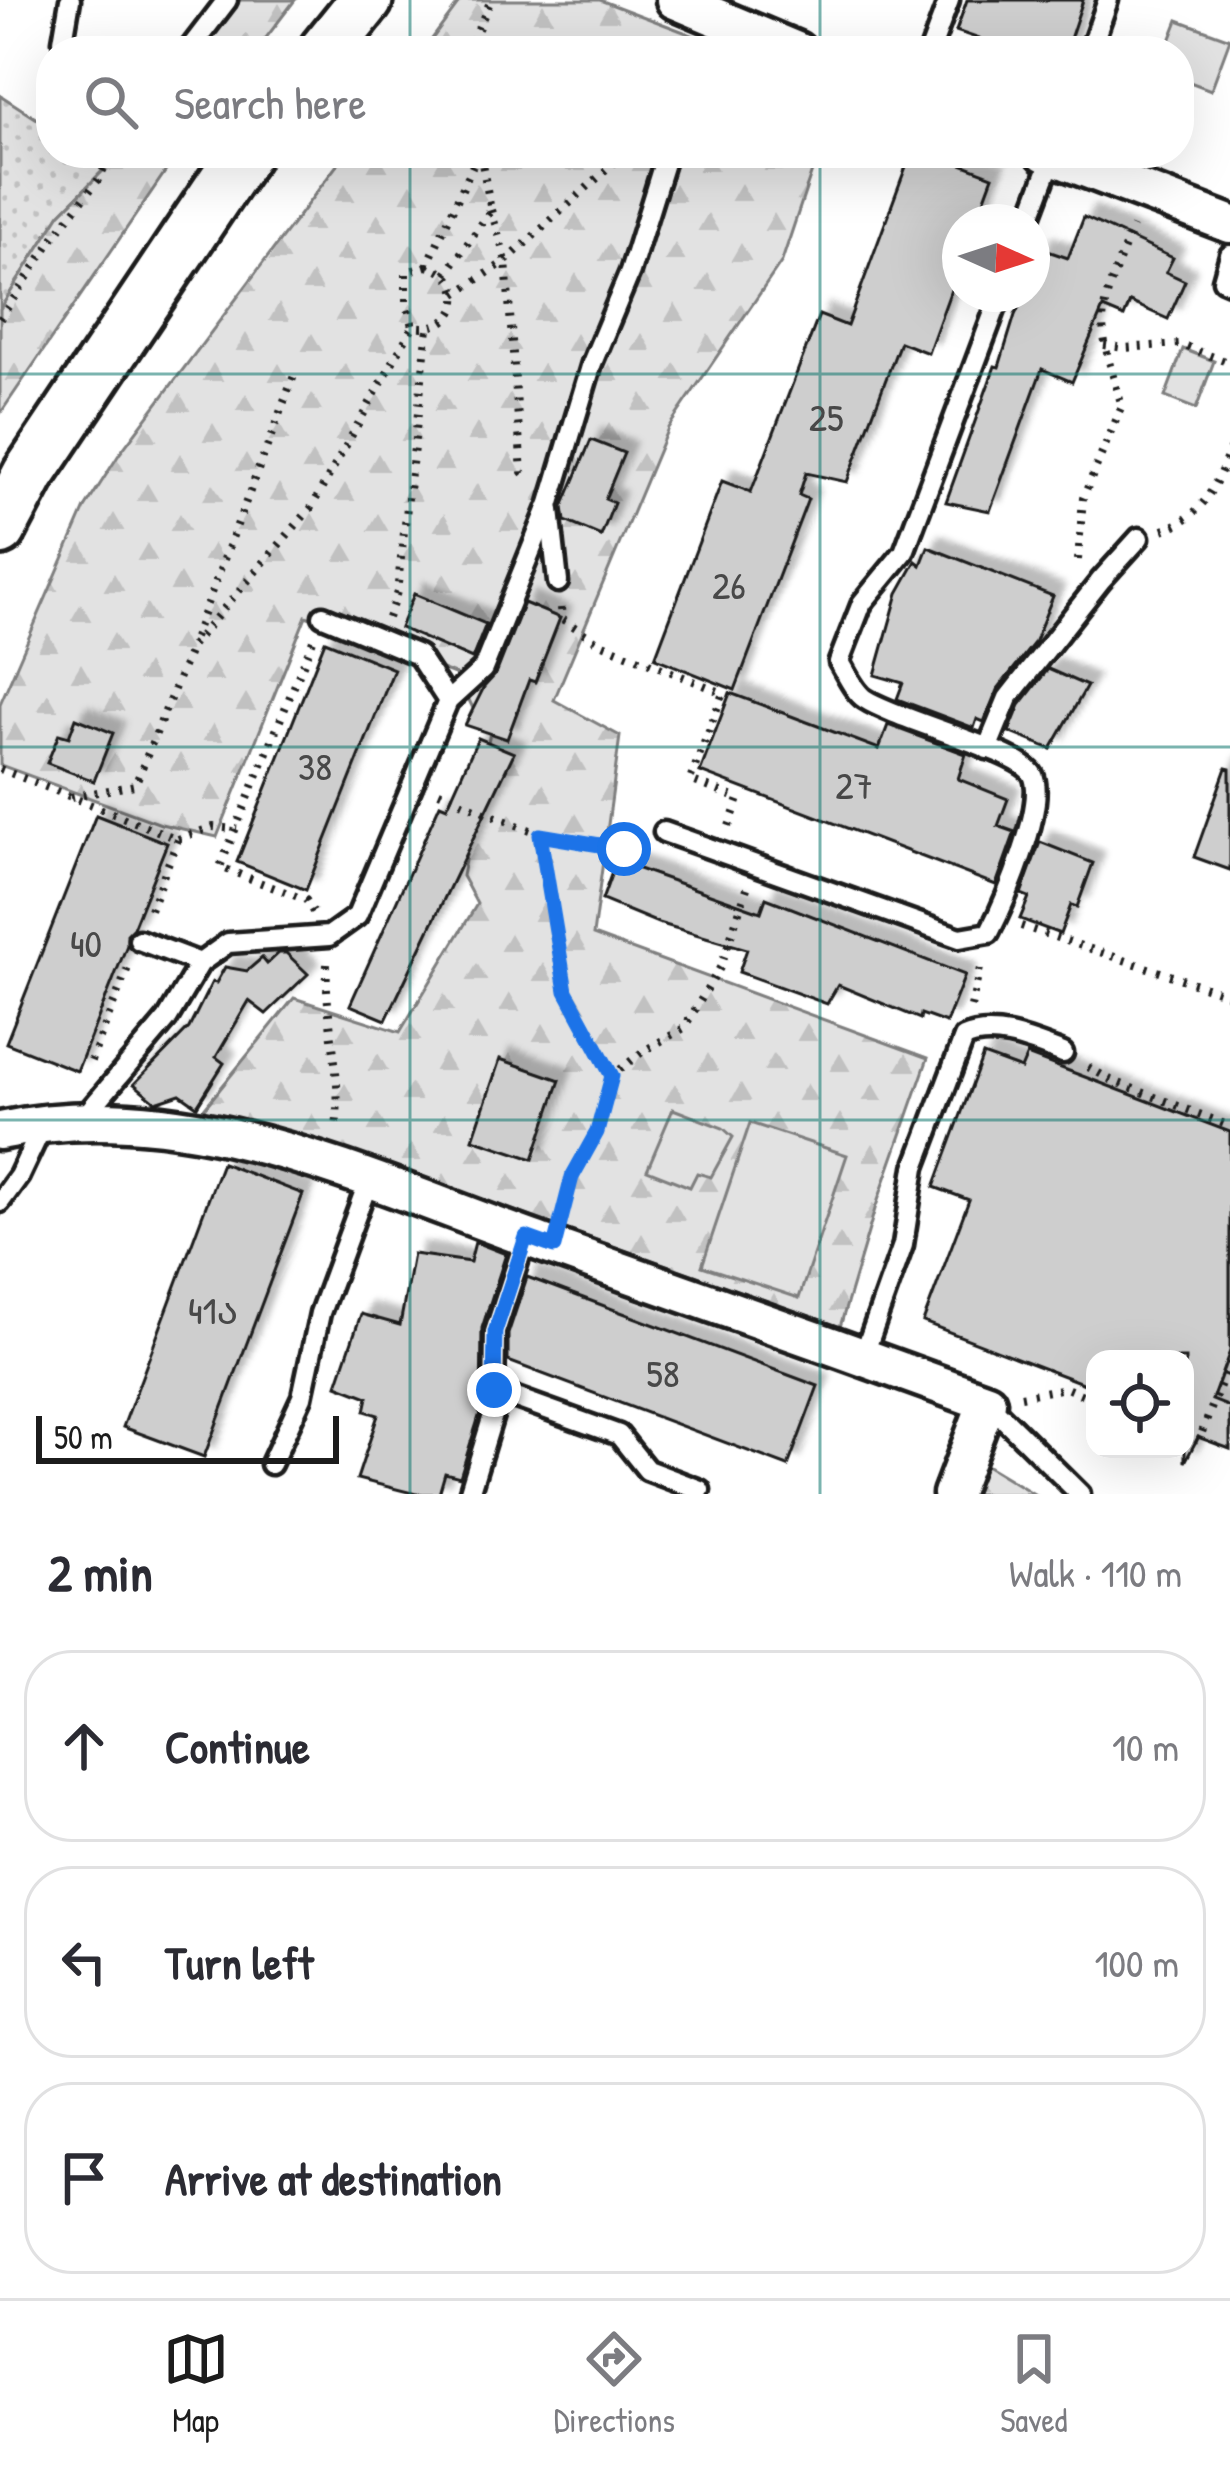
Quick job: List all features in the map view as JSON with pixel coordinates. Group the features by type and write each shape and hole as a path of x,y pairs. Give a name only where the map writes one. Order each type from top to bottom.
{"main road":[{"path":"337,36 366,0"},
{"path":"0,529 28,474 234,168"}],"street":[{"path":"675,0 761,36"},
{"path":"1086,168 1230,224"},
{"path":"0,1131 83,1118 147,1120 225,1135 369,1180 987,1402 952,1494"}],"lane":[{"path":"64,36 70,0"},
{"path":"199,36 227,0"},
{"path":"936,36 949,0"},
{"path":"1095,36 1108,0"},
{"path":"83,1118 167,1019 200,963 228,943 329,936 357,916 448,700 483,669 550,503 592,363 630,272 662,168"},
{"path":"1034,204 1045,168"},
{"path":"1230,255 1223,280 1230,283"},
{"path":"664,832 960,938 993,926 1036,805 1033,776 1018,759 938,732 862,698 839,662 862,603 904,552 994,312"},
{"path":"550,503 558,582"},
{"path":"988,749 1008,698 1139,538"},
{"path":"323,616 418,655 448,700"},
{"path":"139,940 200,963"},
{"path":"863,1357 903,1244 915,1167 964,1038 975,1033 1024,1038 1063,1053"},
{"path":"0,1202 19,1176 44,1124"},
{"path":"271,1464 302,1397 320,1312 369,1180"},
{"path":"469,1494 494,1412 495,1332 540,1242"},
{"path":"494,1390 619,1435 647,1470 700,1490"},
{"path":"987,1402 1080,1494"}],"path":[{"path":"475,36 491,0"},
{"path":"0,320 104,168"},
{"path":"427,266 472,168"},
{"path":"482,168 506,261 522,472 550,503"},
{"path":"456,294 506,261 608,168"},
{"path":"1067,621 1081,543 1083,498 1123,406 1102,345 1102,304 1147,192"},
{"path":"446,274 491,210"},
{"path":"192,645 311,508 413,326 406,301 406,272 427,266 446,274 456,294 452,313 437,326 413,326"},
{"path":"380,639 397,592 428,328"},
{"path":"1102,345 1179,344 1230,363"},
{"path":"71,797 135,785 296,373"},
{"path":"1139,538 1185,522 1210,499 1230,449"},
{"path":"323,616 220,867 306,900 329,936 326,992 338,1063 337,1122 328,1166"},
{"path":"579,632 723,693 690,780 739,799 720,851"},
{"path":"0,769 178,839 213,827 237,829"},
{"path":"414,781 540,835 624,849"},
{"path":"540,835 566,991 612,1076"},
{"path":"91,1061 178,839"},
{"path":"540,1242 597,1132 612,1076 684,1028 721,966 755,864"},
{"path":"971,1006 993,926 1230,994"},
{"path":"1063,1053 1111,1080 1230,1126"},
{"path":"1194,1438 1199,1440 1230,1360"},
{"path":"1066,1388 1086,1396"}],"green space":[{"path":"240,0 295,0 267,36 212,36"},
{"path":"461,0 600,0 695,36 434,36"},
{"path":"1178,20 1230,39 1211,90 1194,84 1194,36 1172,36"},
{"path":"0,95 36,118 36,168 105,168 60,214 0,309"},
{"path":"106,168 168,168 0,414 0,309 60,214"},
{"path":"335,168 813,168 782,261 668,428 554,700 620,736 593,935 928,1058 840,1327 431,1181 202,1111 294,998 400,1032 477,904 462,876 491,727 480,723 457,675 306,616 217,837 161,824 0,765 0,704 85,508 120,453"},
{"path":"1183,349 1214,361 1196,409 1165,397"},
{"path":"673,1109 723,1128 733,1137 711,1177 697,1173 690,1187 647,1170"},
{"path":"750,1123 847,1155 799,1298 702,1266"},
{"path":"981,1462 1034,1494 969,1494"}],"building":[{"path":"967,0 1083,0 1071,36 970,36 956,31"},
{"path":"905,168 972,168 993,176 983,204 942,204 943,312 928,353 900,342 847,482 806,473 799,495 808,499 735,690 655,658 722,481 751,492 819,315 847,326"},
{"path":"1084,217 1173,258 1166,272 1185,281 1168,319 1130,302 1124,317 1103,308 1072,382 1042,369 990,511 946,502 1016,312 1050,312 1050,252 1068,258"},
{"path":"591,440 624,453 605,499 614,503 601,536 565,521 563,507"},
{"path":"928,547 1053,596 1034,643 997,690 984,722 977,719 974,728 897,699 903,683 875,675 898,593 916,561 921,565"},
{"path":"414,594 486,624 472,659 400,628"},
{"path":"524,603 560,618 507,739 465,725 496,674"},
{"path":"325,641 394,669 306,890 237,862"},
{"path":"1048,669 1087,686 1051,749 1009,732 1020,705"},
{"path":"730,693 879,749 888,725 966,754 958,779 1008,799 998,826 1015,832 996,885 700,772"},
{"path":"76,718 113,733 94,781 47,763 59,734 69,737"},
{"path":"478,738 514,753 386,1020 350,1005 440,804 447,807"},
{"path":"1226,768 1230,769 1230,870 1194,857"},
{"path":"96,815 167,843 127,934 127,945 77,1071 6,1043"},
{"path":"1040,842 1093,863 1077,907 1071,905 1060,934 1020,919 1029,897 1021,894"},
{"path":"616,861 761,912 766,898 965,975 946,1023 921,1014 920,1019 838,985 827,1004 739,972 747,949 658,923 602,900"},
{"path":"286,953 308,974 266,1014 249,1001 216,1057 224,1063 197,1106 180,1094 156,1102 134,1084 189,1028 225,967 247,971 262,958 267,964"},
{"path":"983,1055 1021,1069 1027,1055 1230,1132 1230,1351 1212,1400 1230,1407 1230,1449 1198,1437 1194,1445 1194,1350 1086,1350 1086,1385 923,1322 969,1200 934,1187"},
{"path":"500,1059 560,1080 533,1159 473,1139"},
{"path":"222,1163 303,1194 204,1457 123,1427"},
{"path":"475,1242 506,1254 482,1328 481,1410 460,1477 445,1473 439,1494 416,1494 357,1479 378,1415 365,1411 368,1397 337,1385 361,1314 400,1325 413,1254 470,1262"},
{"path":"527,1277 818,1386 788,1466 508,1361 508,1334"}],"route":[{"path":"494,1390 495,1332 526,1237 554,1247 572,1177 597,1132 612,1076 566,991 540,835 624,849"}]}
